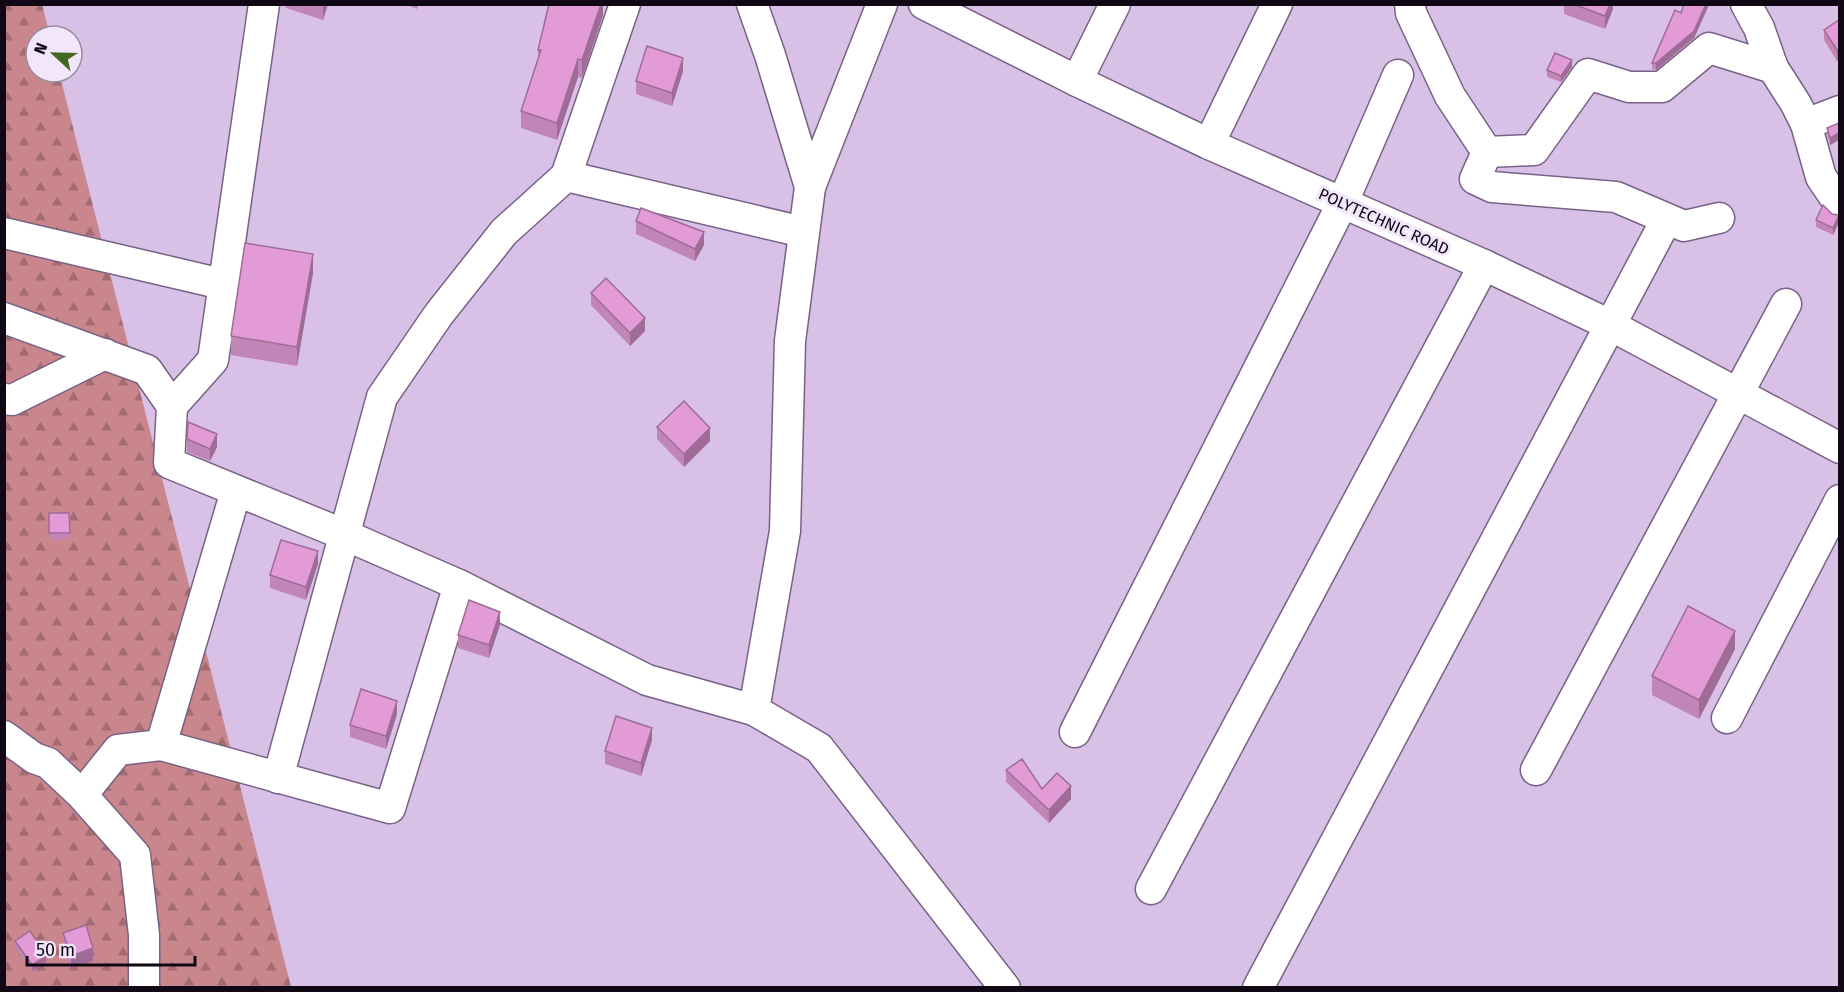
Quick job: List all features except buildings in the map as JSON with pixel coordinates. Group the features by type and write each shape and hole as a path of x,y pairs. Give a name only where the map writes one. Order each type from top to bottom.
{"street":[{"path":"172,406 213,360 222,284 264,4"},
{"path":"279,778 382,397 439,314 504,232 566,176 625,4"},
{"path":"752,4 770,55 810,188"},
{"path":"754,710 785,531 790,341 810,188 882,4"},
{"name":"POLYTECHNIC ROAD","path":"924,4 1209,144 1484,265 1610,325 1839,448"},
{"path":"1077,81 1115,4"},
{"path":"1209,144 1277,4"},
{"path":"1410,4 1411,13 1450,96 1487,152"},
{"path":"1746,4 1759,28 1773,68 1806,124 1821,177 1839,205"},
{"path":"1487,152 1534,150 1588,74 1629,87 1662,87 1709,48 1773,68"},
{"path":"1075,732 1343,202 1398,75"},
{"path":"1806,124 1839,111"},
{"path":"1487,152 1475,179 1492,188 1616,197 1684,226 1719,218"},
{"path":"566,176 803,232"},
{"path":"1258,987 1663,226"},
{"path":"6,236 222,284"},
{"path":"1151,889 1484,265"},
{"path":"1536,770 1786,304"},
{"path":"4,318 147,370 172,406 169,463 345,535 459,585 647,680 754,710 819,748 1005,987"},
{"path":"4,399 12,400 105,354"},
{"path":"161,745 236,491"},
{"path":"1727,718 1839,500"},
{"path":"82,795 118,750 161,745 390,808 459,585"},
{"path":"4,736 34,758 48,763 82,795 135,855 144,935 144,987"}],"green space":[{"path":"42,4 47,24 24,24 24,84 62,84 291,987 5,988 4,5"}]}
